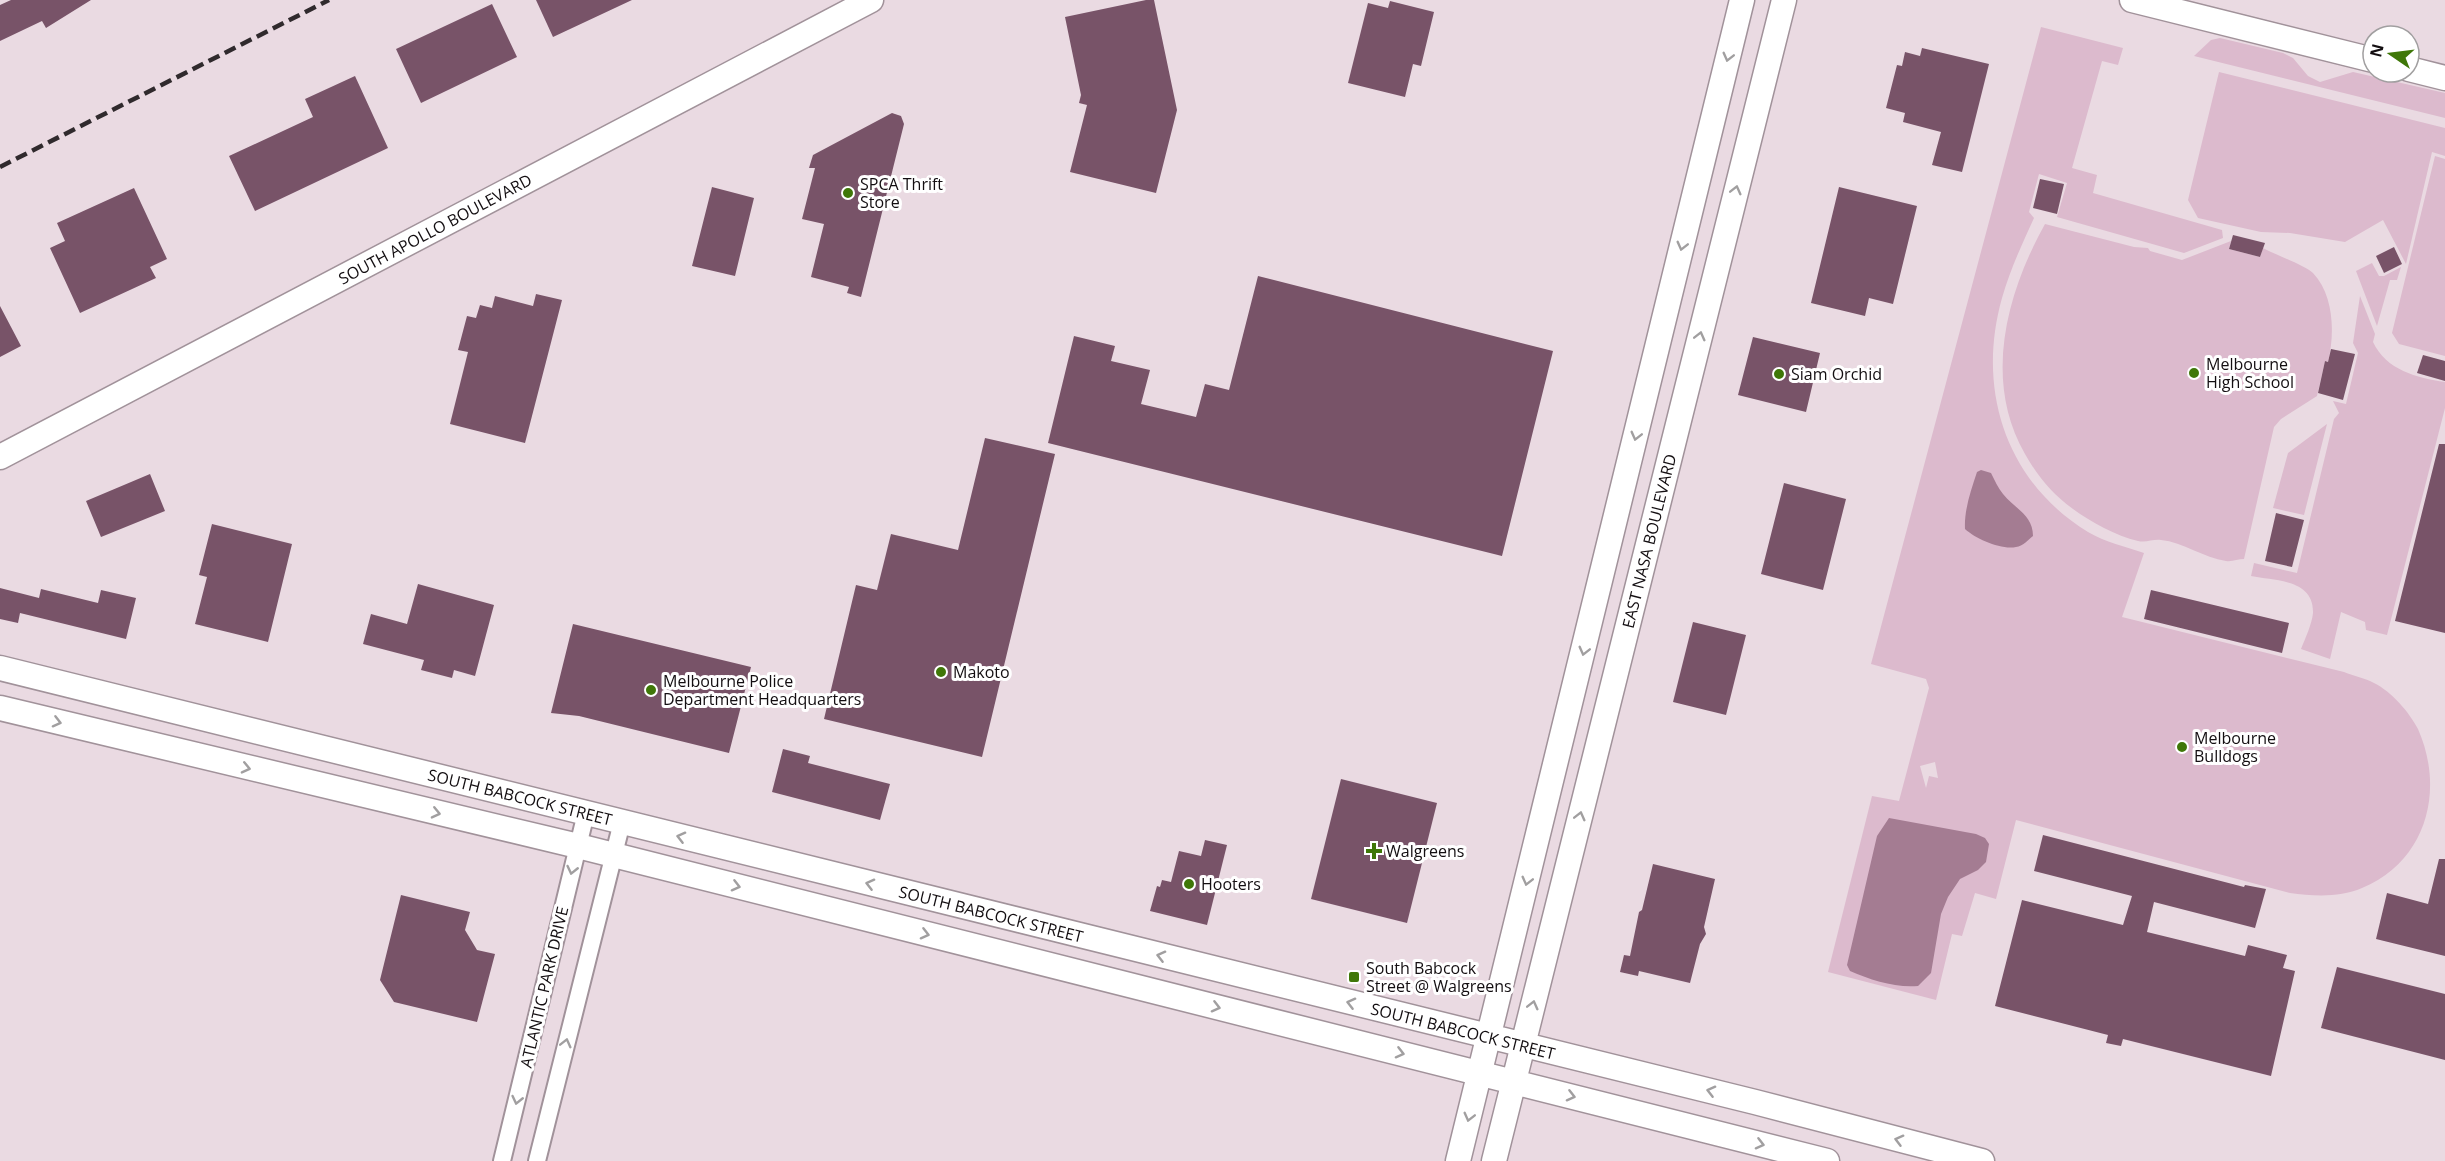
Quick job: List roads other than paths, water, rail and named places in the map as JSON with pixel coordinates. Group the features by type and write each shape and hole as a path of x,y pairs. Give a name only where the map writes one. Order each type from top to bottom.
{"main road":[{"name":"SOUTH APOLLO BOULEVARD","path":"0,457 870,0"},
{"path":"1458,1161 1742,0"},
{"name":"EAST NASA BOULEVARD","path":"1494,1161 1784,0"},
{"path":"2132,0 2361,57"},
{"path":"2421,72 2445,78"},
{"name":"SOUTH BABCOCK STREET","path":"0,668 1982,1161"},
{"name":"SOUTH BABCOCK STREET","path":"0,708 578,846 1827,1161"}],"street":[{"name":"ATLANTIC PARK DRIVE","path":"502,1161 586,813"},
{"name":"ATLANTIC PARK DRIVE","path":"537,1161 622,822"}],"railway":[{"path":"0,167 329,0"}],"place":[{"name":"SPCA Thrift Store","path":"848,193"},
{"name":"Melbourne High School","path":"2194,373"},
{"name":"Siam Orchid","path":"1779,374"},
{"name":"Makoto","path":"941,672"},
{"name":"Melbourne Police Department Headquarters","path":"651,690"},
{"name":"Melbourne Bulldogs","path":"2182,747"},
{"name":"Walgreens","path":"1374,851"},
{"name":"Hooters","path":"1189,884"},
{"name":"South Babcock Street @ Walgreens","path":"1354,977"}]}
